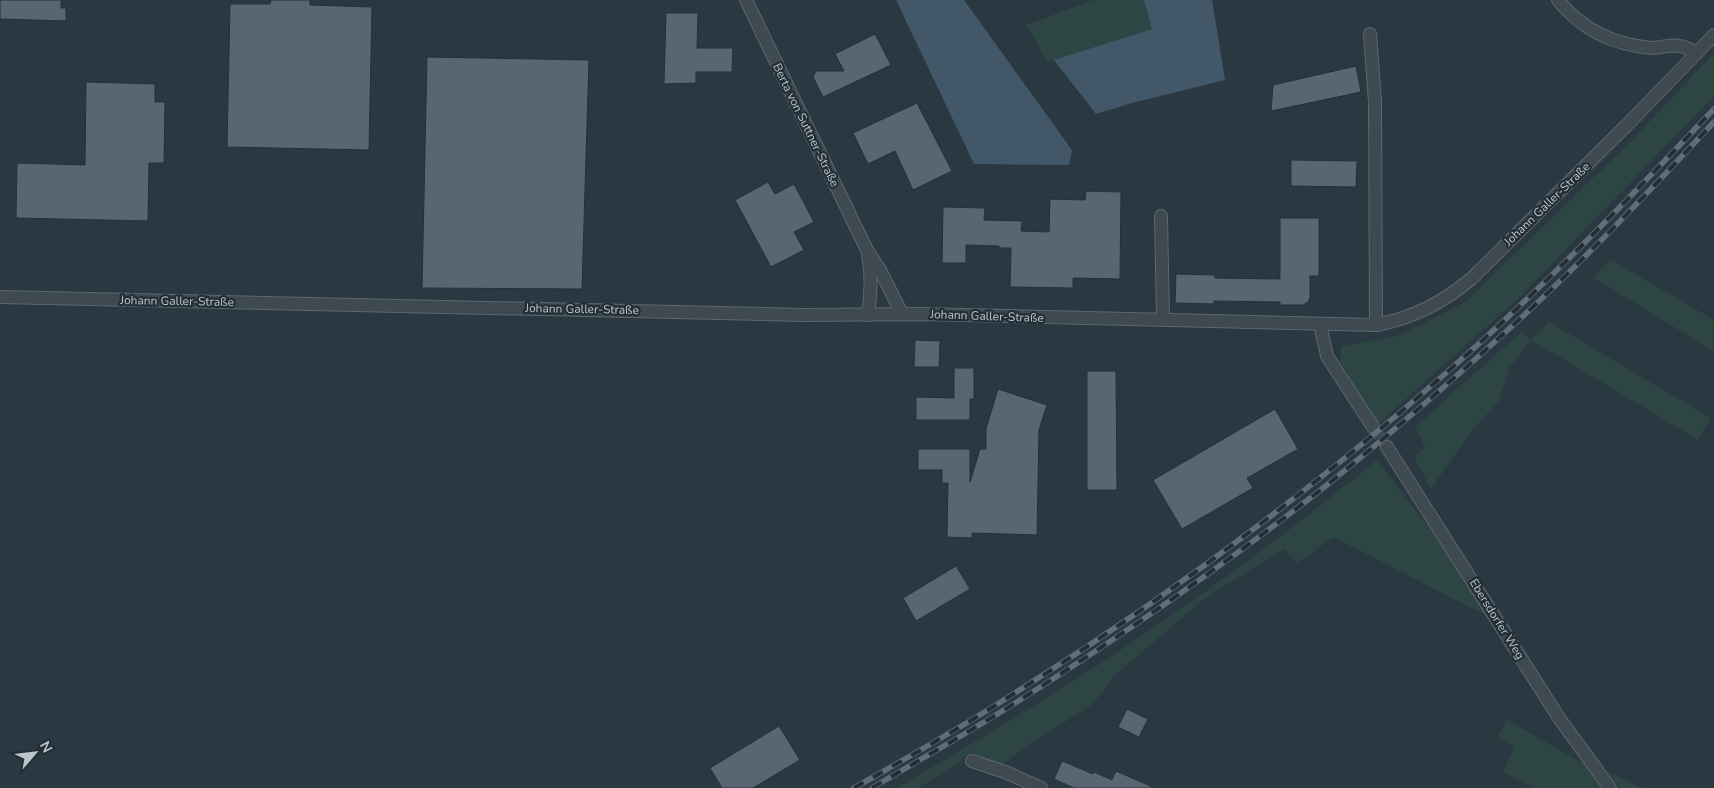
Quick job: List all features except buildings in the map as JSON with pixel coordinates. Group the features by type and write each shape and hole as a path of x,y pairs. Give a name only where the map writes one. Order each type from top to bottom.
{"street":[{"name":"Berta von Suttner-Straße","path":"746,0 867,250 880,270 902,314"},
{"path":"1558,0 1581,24 1597,34 1614,41 1636,47 1680,46 1697,53"},
{"path":"1370,34 1375,102 1376,325"},
{"name":"Johann Galler-Straße","path":"0,297 1376,325 1398,321 1416,314 1449,296 1471,279 1627,126 1714,35"},
{"path":"1162,216 1164,320"},
{"name":"Berta von Suttner-Straße","path":"867,250 871,269 871,298 868,315"},
{"path":"1320,324 1327,356 1373,427"},
{"name":"Ebersdorfer Weg","path":"1387,447 1560,718 1610,788"},
{"path":"972,760 1041,788"}],"green space":[{"path":"1093,0 1144,0 1153,29 1048,62 1026,25"},
{"path":"1714,53 1714,96 1522,295 1377,425 1340,361 1341,346 1398,336 1464,303 1630,142"},
{"path":"1610,259 1714,320 1713,351 1594,278"},
{"path":"1549,322 1711,418 1698,440 1531,340"},
{"path":"1522,331 1531,340 1509,368 1499,401 1470,433 1431,489 1414,457 1425,447 1415,427"},
{"path":"1377,460 1441,543 1491,618 1333,537 1298,563 1288,554 1285,548 1204,599 1114,676 1093,704 1024,748 1002,765 971,753 962,758 962,761 918,788 897,788 975,742 1128,645 1269,545"},
{"path":"1507,720 1583,763 1602,788 1533,788 1503,772 1514,747 1498,737"},
{"path":"1607,771 1642,788 1620,788"}],"water":[{"path":"896,0 964,0 1072,150 1069,165 974,164"},
{"path":"1144,0 1212,0 1225,80 1096,114 1054,60 1152,29"}],"tunnel":[{"path":"1373,427 1387,447"}],"railway":[{"path":"854,788 988,710 1121,624 1233,544 1341,461 1446,373 1516,310 1616,211 1714,109"},
{"path":"872,788 995,716 1093,653 1172,599 1327,485 1436,394 1528,312 1609,232 1714,122"}]}
